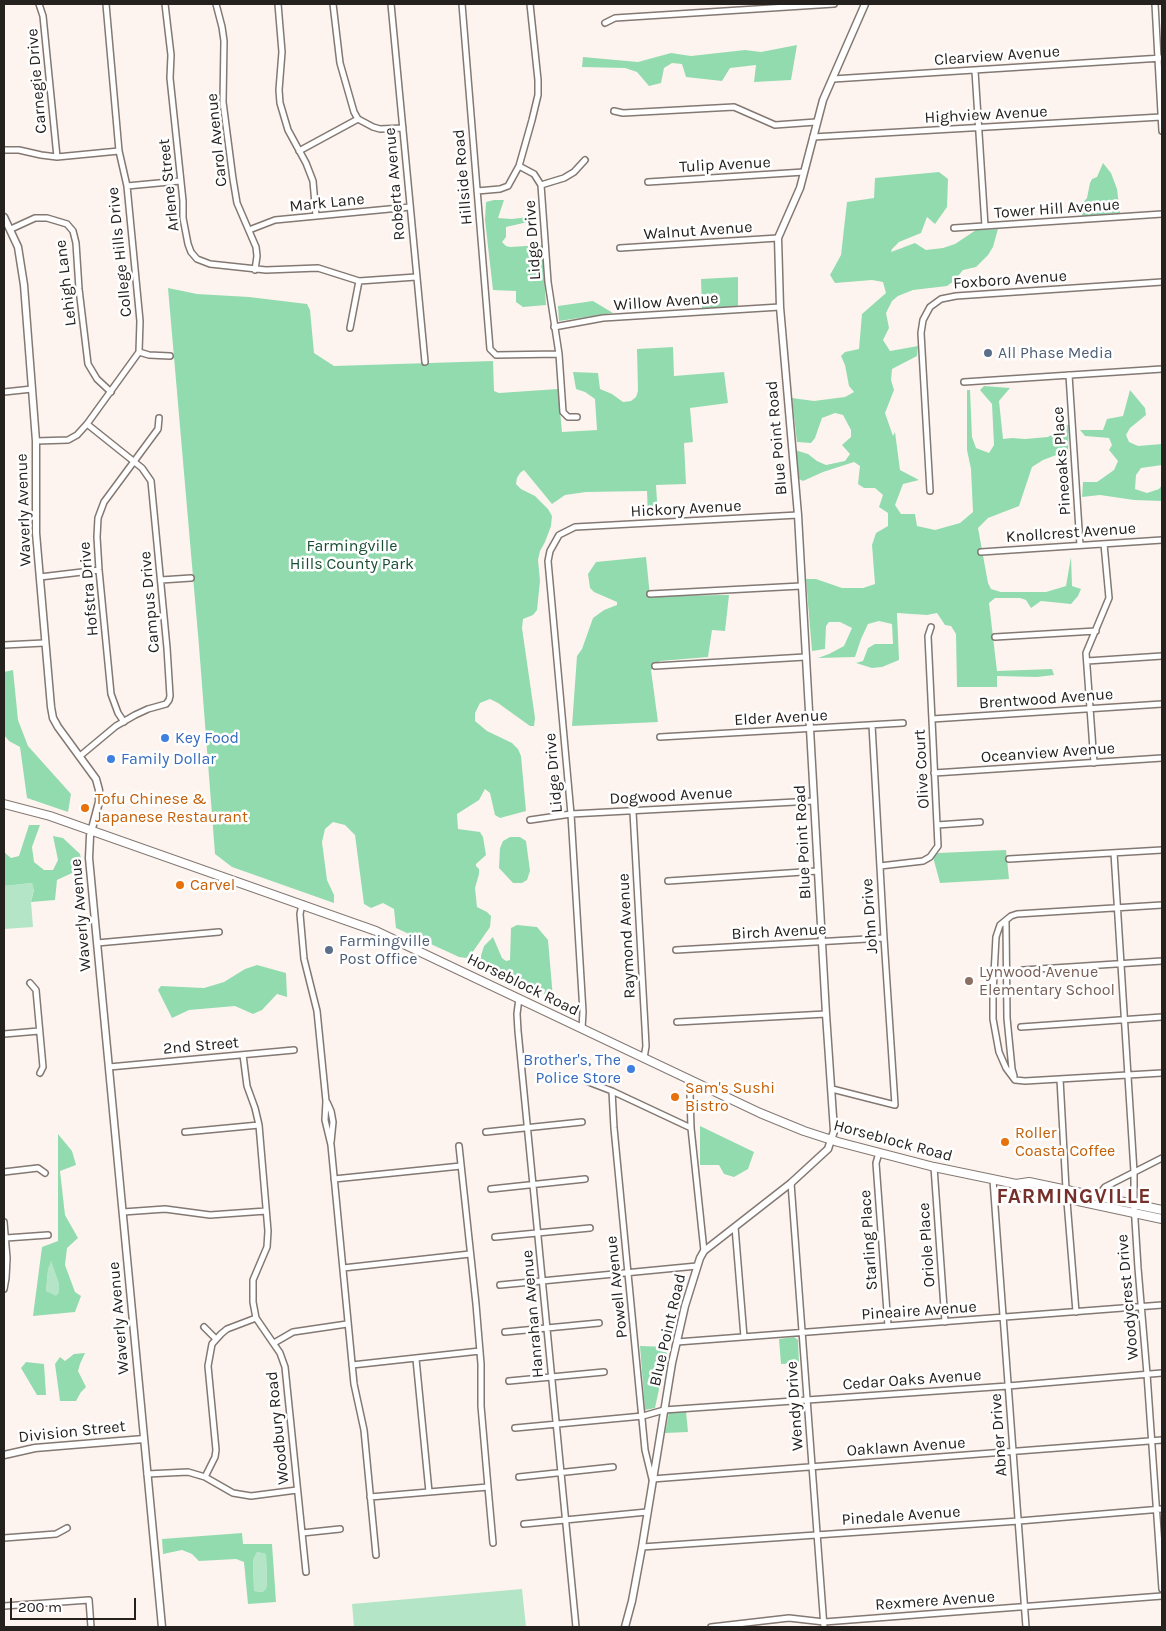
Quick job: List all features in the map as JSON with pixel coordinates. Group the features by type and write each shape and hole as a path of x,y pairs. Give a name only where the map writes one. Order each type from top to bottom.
{"main road":[{"name":"Horseblock Road","path":"4,804 91,830 393,938 776,1120 832,1140 934,1167 993,1180 1016,1184 1029,1182 1162,1210"},
{"name":"Horseblock Road","path":"1016,1184 1027,1190 1162,1219"}],"street":[{"name":"Carnegie Drive","path":"39,4 43,16 57,156"},
{"name":"College Hills Drive","path":"106,4 119,150 127,186 140,321 139,352"},
{"name":"Arlene Street","path":"165,4 171,55 170,78 185,232 191,252 202,262 256,270 318,268 359,281 416,277"},
{"name":"Carol Avenue","path":"216,4 224,41 223,102 234,185 238,203 256,247 256,270"},
{"path":"278,4 282,46 280,103 288,130 306,163 313,181 316,216"},
{"path":"333,4 340,63 347,92 358,119 380,129 403,128"},
{"name":"Roberta Avenue","path":"391,4 425,362"},
{"name":"Hillside Road","path":"462,4 490,349 496,355 559,354"},
{"path":"477,191 500,189 508,186 519,166 538,94 530,4"},
{"path":"604,23 615,18 834,4"},
{"name":"Blue Point Road","path":"625,1627 642,1547 664,1410 684,1306 697,1266 704,1251 791,1183 828,1149 834,1131 798,515 780,307 778,238 800,188 823,100 865,4"},
{"path":"1155,4 1160,58 1162,131"},
{"name":"Clearview Avenue","path":"833,79 1160,58"},
{"path":"975,71 985,226"},
{"path":"614,111 623,113 734,107 775,125 816,122"},
{"name":"Highview Avenue","path":"813,138 1161,117"},
{"path":"300,151 358,119"},
{"path":"4,150 19,150 57,156 119,150"},
{"path":"541,186 564,178 574,172 584,160"},
{"name":"Lidge Drive","path":"519,166 534,174 541,186 548,282 559,354 564,412 568,417 577,417"},
{"name":"Tulip Avenue","path":"648,182 804,172"},
{"path":"127,186 180,181"},
{"name":"Mark Lane","path":"249,230 275,220 410,207"},
{"name":"Tower Hill Avenue","path":"954,228 1162,214"},
{"name":"Waverly Avenue","path":"4,217 18,247 21,262 36,441 35,519 44,643 53,718 62,734 96,779 99,790 99,803 91,830 89,858 162,1627"},
{"name":"Lehigh Lane","path":"11,229 35,218 47,218 67,224 73,231 76,243 79,289 88,364 97,379 111,392"},
{"name":"Walnut Avenue","path":"620,248 778,238"},
{"path":"350,328 359,281"},
{"name":"Foxboro Avenue","path":"930,491 921,333 923,320 930,307 941,299 956,296 1162,282"},
{"name":"Willow Avenue","path":"554,327 603,318 780,307"},
{"path":"36,441 68,440 77,435 111,392 139,352 149,355 170,356"},
{"path":"964,382 1162,369"},
{"name":"Pineoaks Place","path":"1069,375 1080,545"},
{"path":"4,392 32,390"},
{"name":"Hofstra Drive","path":"124,722 110,694 99,570 98,518 104,502 158,429 159,418"},
{"name":"Campus Drive","path":"80,756 124,722 141,712 166,704 169,700 167,648 153,490 148,475 134,461 87,424"},
{"name":"Hickory Avenue","path":"575,527 798,515"},
{"name":"Lidge Drive","path":"575,527 559,535 550,551 548,561 571,814 583,1012 582,1028"},
{"name":"Knollcrest Avenue","path":"981,552 1162,540"},
{"path":"1094,763 1086,652 1109,598 1104,544"},
{"path":"40,577 99,570"},
{"path":"161,580 191,578"},
{"path":"650,594 801,586"},
{"name":"Olive Court","path":"880,866 923,861 930,857 938,846 928,636 932,627"},
{"path":"995,638 1096,631"},
{"path":"4,645 44,643"},
{"path":"1087,661 1162,656"},
{"path":"655,666 805,657"},
{"name":"Brentwood Avenue","path":"932,719 1162,704"},
{"name":"Elder Avenue","path":"660,737 903,723"},
{"name":"John Drive","path":"832,1089 895,1105 872,725"},
{"name":"Oceanview Avenue","path":"934,773 1162,758"},
{"name":"Dogwood Avenue","path":"530,820 571,814 814,801"},
{"name":"Raymond Avenue","path":"633,812 645,1027 644,1058"},
{"path":"938,825 980,822"},
{"path":"1009,859 1162,850"},
{"name":"Woodycrest Drive","path":"1114,853 1134,1172 1134,1213 1151,1441 1159,1509 1162,1589"},
{"path":"668,881 818,871"},
{"path":"302,904 300,914 304,959 316,1006 326,1101 331,1111 333,1122 331,1145 352,1365 364,1430 376,1554"},
{"path":"1162,905 1013,916 1000,925 996,937 994,1019 999,1052 1006,1068 1015,1080 1025,1081 1162,1072"},
{"path":"1006,922 1007,1018 1012,1069 1015,1080"},
{"path":"97,943 219,932"},
{"name":"Birch Avenue","path":"676,950 884,938"},
{"path":"1023,970 1162,961"},
{"path":"30,983 36,990 43,1067 40,1073"},
{"name":"Hanrahan Avenue","path":"519,998 517,1014 527,1127 576,1627"},
{"path":"676,1022 826,1014"},
{"path":"1021,1027 1162,1017"},
{"path":"4,1034 40,1031"},
{"name":"2nd Street","path":"109,1067 294,1050"},
{"name":"Woodbury Road","path":"244,1055 247,1086 255,1108 258,1125 268,1231 267,1247 252,1288 253,1302 256,1318 274,1343 286,1371 306,1572"},
{"path":"1060,1079 1066,1189 1076,1312"},
{"path":"586,1081 691,1128"},
{"path":"692,1081 690,1094 691,1128 704,1251"},
{"name":"Powell Avenue","path":"612,1091 645,1450 652,1479"},
{"path":"486,1132 582,1122"},
{"path":"185,1132 258,1125"},
{"path":"459,1146 480,1351 481,1406 493,1543"},
{"name":"Starling Place","path":"879,1153 876,1163 888,1326"},
{"path":"1098,1196 1105,1187 1162,1158"},
{"path":"334,1178 461,1166"},
{"name":"Oriole Place","path":"934,1167 945,1322"},
{"path":"4,1172 38,1168 45,1174"},
{"path":"490,1189 533,1186 585,1179"},
{"name":"Abner Drive","path":"993,1180 1026,1627"},
{"name":"Wendy Drive","path":"791,1183 824,1625"},
{"path":"123,1212 165,1209 210,1215 266,1211"},
{"path":"4,1222 7,1270 4,1289"},
{"path":"735,1227 744,1337"},
{"path":"494,1237 590,1228"},
{"path":"6,1238 48,1235"},
{"path":"343,1268 470,1254"},
{"path":"500,1285 697,1266"},
{"name":"Pineaire Avenue","path":"677,1342 1162,1305"},
{"path":"205,1477 215,1457 216,1450 208,1366 212,1344 227,1329 256,1318"},
{"path":"274,1343 289,1333 348,1324"},
{"path":"505,1332 599,1324"},
{"path":"204,1327 216,1339"},
{"path":"352,1365 480,1351"},
{"path":"416,1359 429,1492"},
{"path":"509,1381 604,1372"},
{"name":"Cedar Oaks Avenue","path":"515,1428 643,1416 664,1410 1008,1386 1162,1372"},
{"name":"Division Street","path":"4,1455 34,1448 144,1439"},
{"name":"Oaklawn Avenue","path":"652,1479 1162,1440"},
{"path":"519,1477 612,1468"},
{"path":"148,1474 188,1472 205,1477 226,1490 251,1496 298,1490"},
{"path":"370,1497 488,1487"},
{"name":"Pinedale Avenue","path":"642,1547 1019,1521 1159,1509"},
{"path":"524,1524 647,1512"},
{"path":"4,1538 56,1534 67,1528"},
{"path":"302,1533 340,1529"},
{"name":"Rexmere Avenue","path":"711,1627 763,1624 789,1618 824,1625 1162,1596"},
{"path":"4,1606 89,1600 91,1627"}],"green space":[{"path":"797,45 791,80 754,82 756,65 730,68 722,81 686,77 682,64 672,63 664,68 661,83 649,86 637,72 625,68 582,67 583,57 638,62 671,53 691,56 745,50 761,52"},
{"path":"1103,163 1111,173 1117,189 1120,213 1082,216 1082,204 1087,198 1090,183 1092,179 1097,177"},
{"path":"939,172 948,179 947,207 935,224 927,217 921,233 899,242 891,252 915,243 926,250 943,248 955,244 976,230 998,229 993,247 976,267 963,270 947,286 913,290 898,296 892,301 886,313 889,328 883,340 890,351 918,346 917,356 892,369 891,380 894,390 885,413 893,436 895,432 900,470 919,480 903,484 895,505 901,514 915,514 917,526 935,530 960,523 973,512 971,469 967,450 967,390 970,390 972,437 976,448 989,453 994,445 992,404 980,390 984,386 1010,388 999,401 1003,439 1048,437 1069,424 1068,453 1043,460 1032,467 1019,506 988,518 978,528 988,583 991,589 1001,592 1046,592 1066,586 1071,557 1072,586 1081,589 1071,604 1041,601 1031,608 1026,600 1020,598 995,598 989,603 997,671 1052,669 1054,675 1037,677 997,676 997,687 957,687 956,634 951,626 945,625 937,613 927,615 897,613 899,660 882,667 872,668 856,663 863,661 868,648 875,644 893,644 892,624 879,621 868,624 855,657 818,658 844,646 852,628 840,622 829,622 826,626 825,649 812,651 806,579 816,579 842,588 863,588 875,584 872,545 876,533 888,526 888,513 879,507 883,495 875,488 864,488 858,484 860,466 854,462 803,481 799,479 795,450 808,454 826,465 845,461 850,454 842,445 851,437 851,430 843,415 835,413 822,418 815,438 811,443 797,442 792,398 814,401 845,397 854,392 849,386 845,365 841,356 845,352 859,349 862,314 886,293 883,282 872,280 835,283 830,275 841,255 847,202 874,198 875,178"},
{"path":"504,200 498,218 512,219 537,216 532,221 506,227 506,237 502,242 510,247 542,245 546,305 523,307 516,302 516,291 493,290 485,220 486,202"},
{"path":"738,277 738,307 702,308 701,279"},
{"name":"Farmingville Hills County Park","path":"168,288 197,294 249,297 307,304 310,310 314,353 334,366 493,361 494,391 499,393 558,389 562,432 597,430 595,399 585,392 576,389 573,372 598,373 600,389 612,394 623,402 631,401 636,397 638,391 637,349 673,347 674,376 724,372 728,403 690,408 693,442 684,443 686,484 656,485 658,517 648,517 647,491 586,492 565,495 552,504 524,470 517,478 516,484 521,489 535,496 552,516 551,526 538,560 540,581 537,610 533,615 523,619 522,628 535,718 534,726 530,726 490,699 480,703 475,713 475,721 487,731 512,743 518,749 521,756 526,811 500,818 495,815 490,793 485,789 479,800 457,814 458,829 480,832 483,837 486,855 476,864 479,874 475,888 477,907 491,916 490,927 472,953 466,958 459,957 396,928 394,909 383,903 371,908 364,904 355,835 345,825 333,822 325,829 322,842 327,880 334,895 334,903 232,867 215,854"},
{"path":"593,301 613,313 559,321 558,306"},
{"path":"1130,390 1145,408 1146,415 1130,428 1126,435 1129,442 1138,446 1162,444 1162,465 1141,468 1136,475 1135,489 1147,493 1159,489 1162,485 1162,501 1134,500 1100,495 1082,497 1083,482 1097,482 1114,470 1118,461 1109,450 1112,445 1109,438 1085,436 1080,430 1103,430 1107,419 1123,416"},
{"path":"646,557 650,596 729,595 725,631 712,630 708,657 660,661 651,670 658,722 572,726 577,656 582,649 593,618 604,610 617,605 617,602 594,592 590,588 588,574 596,562"},
{"path":"13,670 18,720 28,746 71,794 68,812 27,798 20,747 9,741 4,735 4,672"},
{"path":"29,825 40,825 32,847 34,862 44,870 53,870 58,860 53,836 63,838 80,854 83,868 57,880 55,900 31,902 34,890 32,883 4,886 4,852 11,858 19,856"},
{"path":"510,837 520,837 526,841 530,871 527,880 522,883 513,883 499,868 500,848 503,841"},
{"path":"1006,850 1009,879 940,883 933,857 938,853"},
{"path":"32,883 34,889 31,902 33,927 4,929 4,886"},
{"path":"517,925 537,927 548,940 553,998 479,962 484,946 493,937 502,958 506,961 510,960 511,928"},
{"path":"257,965 286,973 287,997 277,994 262,1010 253,1014 235,1006 189,1010 172,1018 158,990 161,986 204,988 224,982 245,969"},
{"path":"700,1126 754,1152 748,1169 734,1177 724,1174 719,1165 700,1165"},
{"path":"58,1134 72,1151 76,1165 60,1171 65,1215 78,1238 67,1248 65,1265 75,1292 81,1296 75,1312 33,1316 42,1247 58,1241","holes":["51,1261 59,1284 59,1292 56,1296 46,1291"]},
{"path":"51,1260 59,1284 59,1292 56,1297 46,1291"},
{"path":"794,1337 798,1340 799,1363 781,1364 779,1339"},
{"path":"640,1346 668,1347 655,1408 645,1410"},
{"path":"85,1353 78,1371 86,1387 76,1401 60,1401 55,1364 60,1357 65,1361 74,1354"},
{"path":"26,1362 44,1364 46,1395 37,1395 21,1368"},
{"path":"686,1411 688,1432 665,1433 669,1413"},
{"path":"242,1533 243,1544 272,1544 276,1602 248,1604 244,1562 236,1559 199,1561 192,1554 182,1550 163,1554 162,1539","holes":["257,1552 266,1554 266,1589 262,1592 254,1591 253,1560"]},
{"path":"257,1552 266,1554 267,1584 266,1589 262,1592 254,1591 253,1560"},
{"path":"522,1589 526,1627 354,1627 352,1604"}],"place":[{"name":"All Phase Media","path":"988,353"},
{"name":"Key Food","path":"165,738"},
{"name":"Family Dollar","path":"111,759"},
{"name":"Tofu Chinese & Japanese Restaurant","path":"85,808"},
{"name":"Carvel","path":"180,885"},
{"name":"Farmingville Post Office","path":"329,950"},
{"name":"Lynwood Avenue Elementary School","path":"969,981"},
{"name":"Brother's, The Police Store","path":"631,1069"},
{"name":"Sam's Sushi Bistro","path":"675,1097"},
{"name":"Roller Coasta Coffee","path":"1005,1142"}],"district":[{"name":"FARMINGVILLE","path":"1074,1197"}]}
